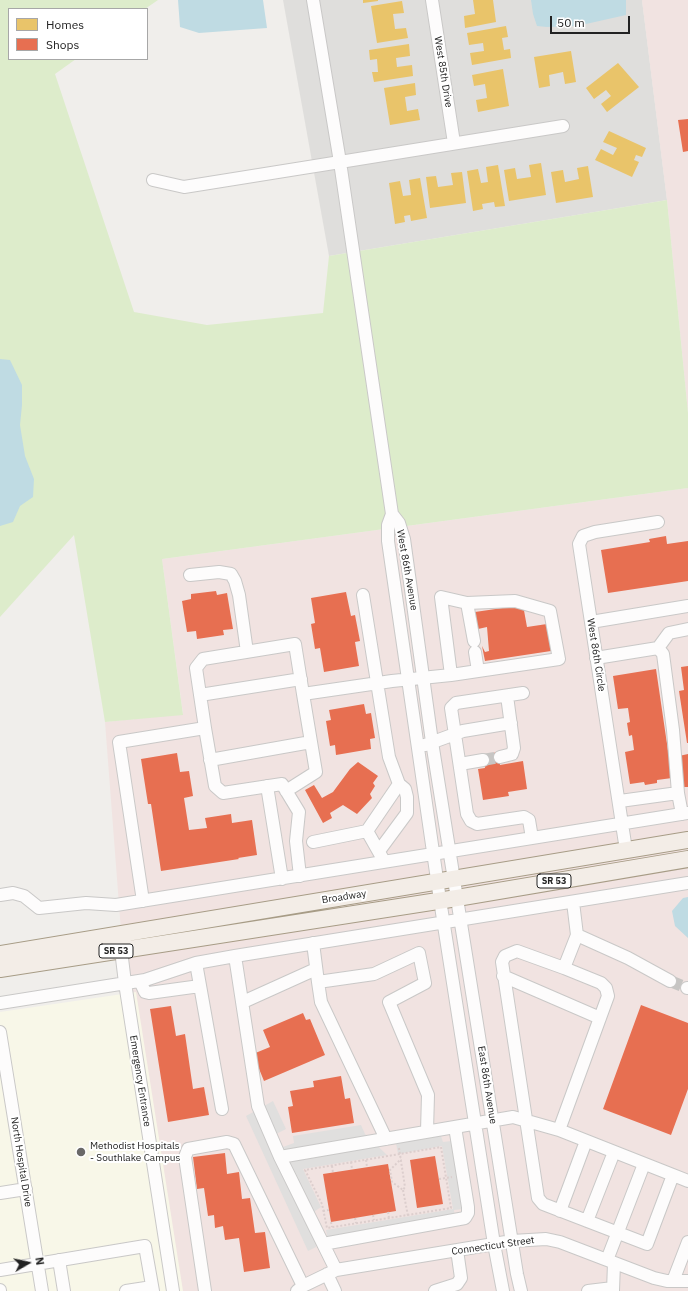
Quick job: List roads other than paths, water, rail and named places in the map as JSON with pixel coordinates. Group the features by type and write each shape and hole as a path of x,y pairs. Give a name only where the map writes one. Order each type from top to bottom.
{"main road":[{"name":"Broadway","path":"0,954 688,840"},
{"name":"Broadway","path":"0,969 457,898 688,859"}],"street":[{"path":"313,0 340,162 392,514"},
{"name":"West 85th Drive","path":"432,0 454,143"},
{"path":"153,180 184,187 563,126"},
{"name":"West 86th Avenue","path":"392,514 399,523 404,539 432,742 455,878"},
{"name":"West 86th Avenue","path":"392,514 388,525 388,541 438,881"},
{"name":"West 86th Circle","path":"626,850 620,801 579,544 583,536 595,532 658,522"},
{"path":"190,575 219,572 231,574 235,581 239,595 247,652"},
{"path":"363,595 389,757 399,784 405,789 407,797 407,813 382,856"},
{"path":"304,694 377,683 451,675 559,659 550,611 515,600 467,603 440,597 451,675"},
{"path":"467,603 478,671"},
{"path":"591,622 688,606"},
{"path":"596,658 658,648 670,633 688,628"},
{"path":"286,791 316,772 295,644 203,659 196,668 215,786 223,793 282,784 286,791 299,812 296,840 300,876"},
{"path":"0,895 13,893 24,896 39,908 86,903 116,905 143,902 300,876 382,856 434,854 685,814 678,792 663,654 658,648"},
{"path":"200,695 301,680"},
{"path":"523,693 456,703 451,708 468,814 471,821 477,824 524,817 529,820 532,838"},
{"path":"500,757 512,754 514,748 507,696"},
{"path":"419,747 455,734 511,723"},
{"path":"143,902 119,742 205,728"},
{"path":"210,760 311,742"},
{"path":"460,764 483,760"},
{"path":"313,842 367,831 399,784"},
{"path":"267,786 282,879"},
{"path":"620,801 678,792"},
{"path":"367,831 382,856"},
{"name":"East 86th Avenue","path":"455,878 521,1291"},
{"name":"East 86th Avenue","path":"438,881 494,1244 503,1291"},
{"path":"0,1003 140,981 196,964 235,956 688,883"},
{"path":"564,968 577,935 573,902"},
{"path":"121,950 131,936 144,930"},
{"path":"577,935 628,958 670,981"},
{"path":"313,943 321,1002 386,1138"},
{"name":"Emergency Entrance","path":"121,950 173,1291"},
{"path":"559,1130 608,996 606,988 601,983 517,951 505,956 502,962 503,976 538,1198 543,1204 647,1244 673,1175"},
{"path":"318,982 374,974 419,953 425,984 389,1002 428,1095 427,1132"},
{"path":"235,956 258,1106 280,1157 323,1244 332,1272 336,1291"},
{"path":"196,964 222,1109"},
{"path":"243,1002 316,968"},
{"path":"503,976 600,1018"},
{"path":"140,981 145,992 149,993 200,986"},
{"name":"North Hospital Drive","path":"0,1032 42,1291"},
{"path":"280,1157 513,1117 559,1130 688,1181"},
{"path":"323,1244 465,1218 468,1213 468,1207 455,1127"},
{"path":"560,1210 586,1141"},
{"path":"205,1291 185,1157 188,1149 227,1142 234,1144 300,1288"},
{"path":"587,1221 614,1152"},
{"path":"588,1291 613,1290 610,1261 616,1232 644,1164"},
{"path":"0,1193 26,1189"},
{"name":"Connecticut Street","path":"300,1288 332,1272 512,1241 546,1239 560,1242 654,1278 673,1281 688,1281"},
{"path":"0,1270 145,1246 152,1289 126,1291"},
{"path":"673,1281 687,1249"},
{"path":"435,1291 456,1284 461,1278 457,1250"},
{"path":"59,1260 64,1291"}],"water":[{"path":"178,0 263,0 267,28 199,33 180,27"},
{"path":"531,0 626,0 626,15 577,26 537,26"},
{"path":"0,359 10,360 22,385 20,425 25,456 34,479 33,497 20,506 13,522 0,526"},
{"path":"688,897 688,938 675,926 672,911 683,898"}],"tunnel":[{"path":"483,760 500,757"},
{"path":"670,981 687,988"}],"place":[{"name":"Methodist Hospitals - Southlake Campus","path":"81,1152"}]}
